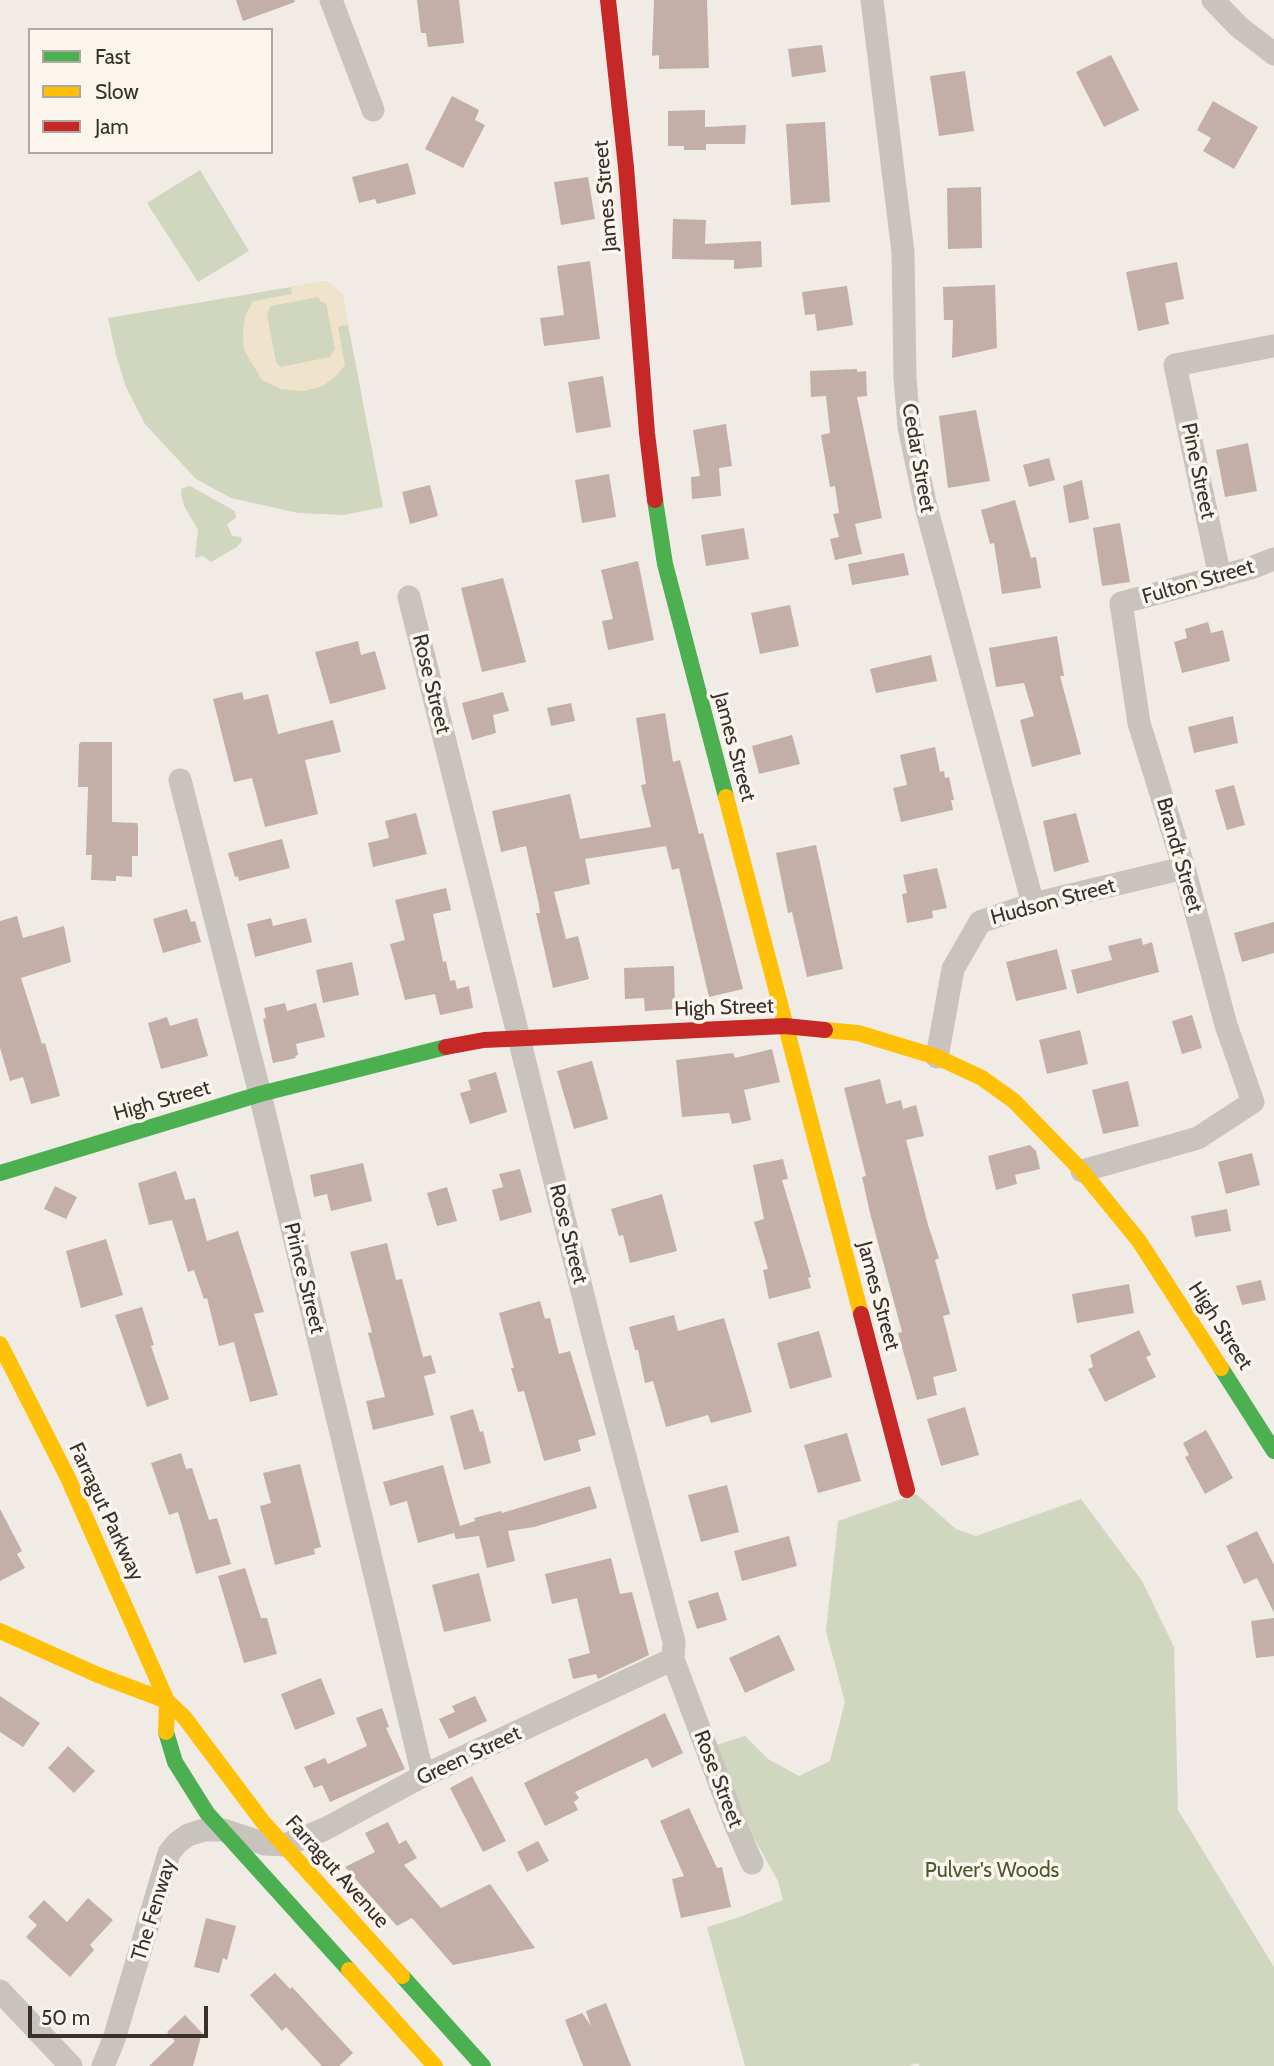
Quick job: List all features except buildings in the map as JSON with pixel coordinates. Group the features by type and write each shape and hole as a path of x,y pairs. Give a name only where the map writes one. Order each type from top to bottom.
{"street":[{"path":"331,0 373,110"},
{"name":"James Street","path":"608,0 626,167 647,433 665,564 907,1490"},
{"name":"Cedar Street","path":"872,0 903,252 905,378 909,427 925,503 1033,904"},
{"path":"1213,0 1239,27 1274,54"},
{"name":"Pine Street","path":"1220,577 1175,365 1273,346"},
{"name":"Fulton Street","path":"1121,603 1220,577 1274,559"},
{"name":"Rose Street","path":"409,597 674,1642 673,1659 752,1863"},
{"name":"Brandt Street","path":"1082,1171 1198,1138 1253,1102 1226,1025 1184,868 1139,723 1121,603"},
{"name":"Prince Street","path":"180,780 260,1094 424,1776"},
{"name":"Hudson Street","path":"937,1057 953,969 980,922 1033,904 1184,868"},
{"name":"High Street","path":"0,1173 260,1094 423,1051 484,1041 785,1026 858,1033 937,1057 982,1078 1014,1101 1082,1171 1139,1241 1274,1451"},
{"name":"Farragut Parkway","path":"0,1344 78,1499 167,1701"},
{"name":"Farragut Avenue","path":"0,1631 98,1675 167,1701 184,1717 275,1844 374,1971 431,2035 483,2066"},
{"name":"Green Street","path":"275,1844 325,1829 424,1776 673,1659"},
{"name":"Farragut Avenue","path":"167,1701 166,1730 175,1762 207,1812 374,1971 431,2035 435,2066"},
{"name":"The Fenway","path":"103,2066 114,2039 170,1853 188,1835 204,1830 223,1830 275,1844"},
{"path":"0,1991 71,2066"}],"green space":[{"path":"200,170 249,251 198,282 147,203"},
{"path":"326,281 342,293 383,507 344,515 298,513 231,498 196,479 145,424 126,387 108,318"},
{"path":"190,486 235,511 236,518 227,524 232,536 241,537 242,541 237,547 211,562 203,556 195,558 198,530 184,506 181,494 182,488"},
{"name":"Pulver's Woods","path":"916,1494 956,1529 976,1536 1081,1499 1142,1581 1174,1647 1178,1810 1274,1967 1274,2066 920,2066 918,2063 908,2066 745,2066 707,1927 783,1900 778,1881 741,1815 716,1745 745,1736 768,1759 799,1776 830,1761 845,1702 826,1631 838,1521"}],"sand":[{"path":"326,281 342,293 348,324 338,327 345,365 323,386 303,391 281,389 262,380 244,350 245,317 253,301 292,294 291,287","holes":["318,297 321,302 326,303 335,349 330,357 281,367 276,362 267,314 271,306"]}],"traffic: fast":[{"path":"655,500 665,564 726,797"},
{"path":"0,1173 260,1094 446,1047"},
{"path":"1221,1368 1274,1451"},
{"path":"166,1732 175,1762 207,1813 349,1970"},
{"path":"402,1976 483,2066"}],"traffic: slow":[{"path":"726,797 861,1314"},
{"path":"825,1030 858,1033 937,1057 982,1078 1014,1101 1082,1171 1139,1241 1221,1368"},
{"path":"0,1344 68,1478 167,1701 166,1732"},
{"path":"0,1631 98,1675 167,1701 184,1717 263,1822 402,1976"},
{"path":"349,1970 435,2066"}],"traffic: jam":[{"path":"608,0 626,167 647,433 655,500"},
{"path":"446,1047 484,1040 785,1026 825,1030"},
{"path":"861,1314 907,1490"}]}
